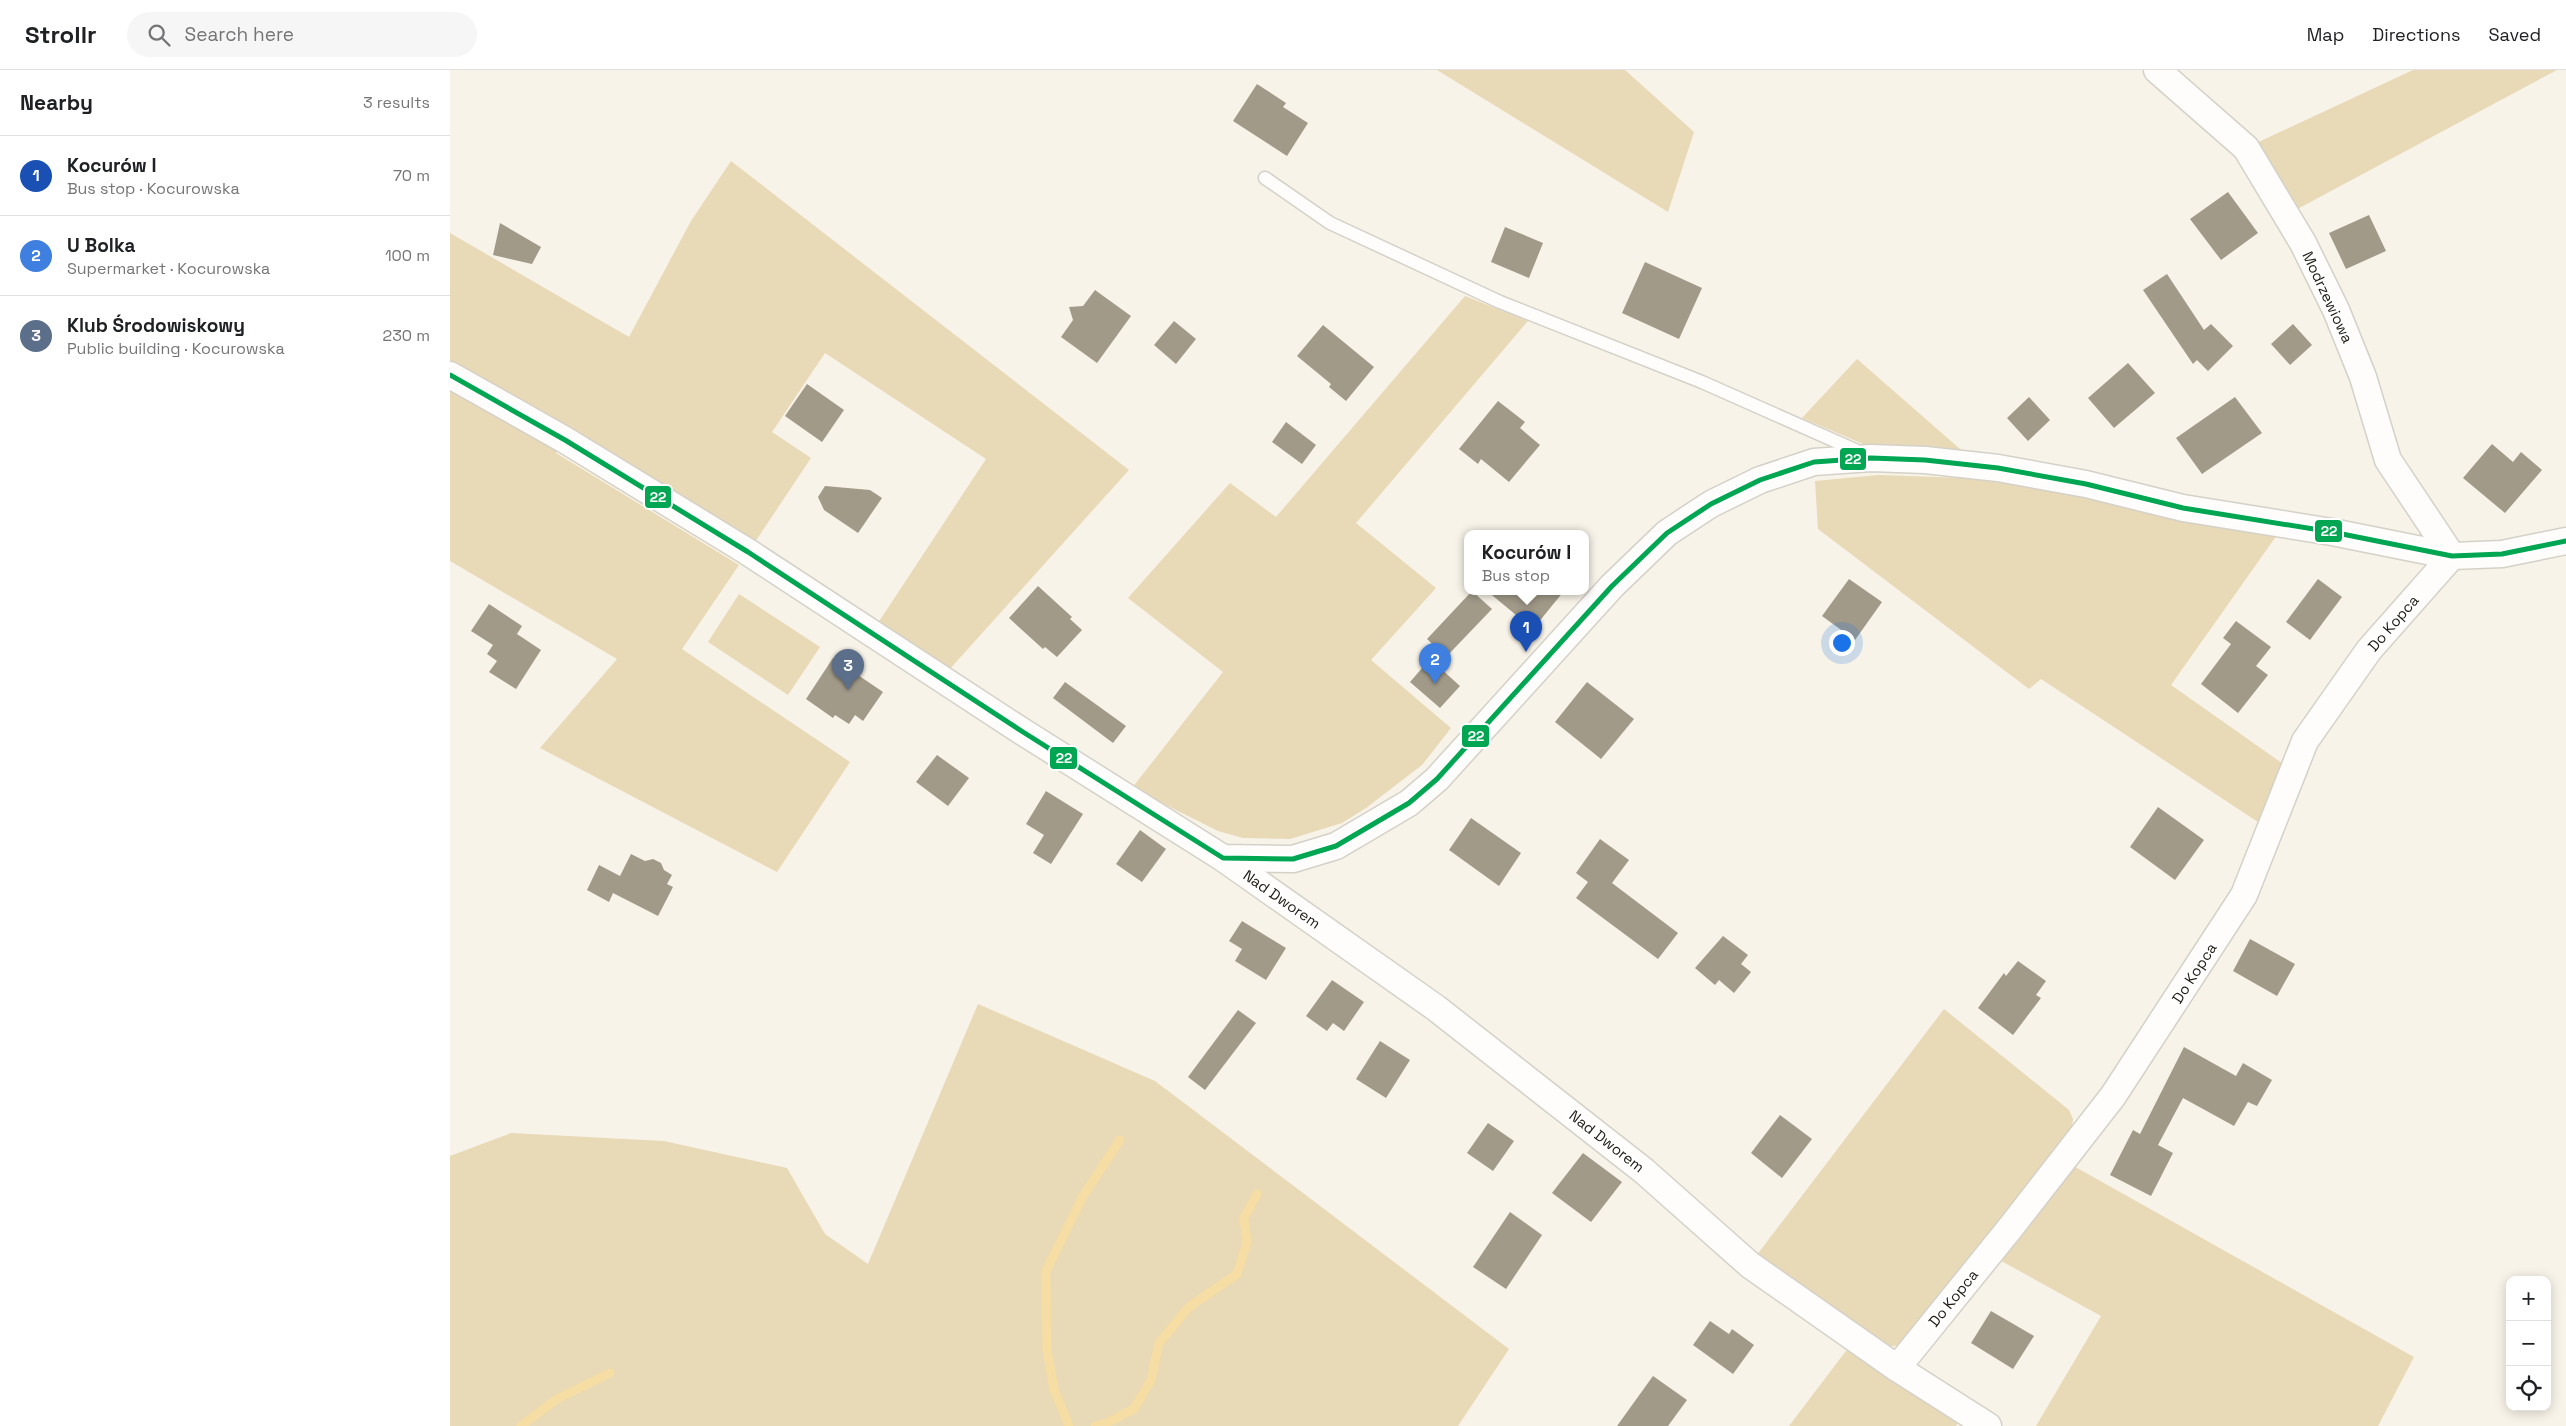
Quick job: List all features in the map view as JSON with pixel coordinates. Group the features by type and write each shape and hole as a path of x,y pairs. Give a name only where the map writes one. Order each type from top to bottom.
{"street":[{"name":"Modrzewiowa","path":"2156,70 2246,148 2303,243 2336,310 2363,377 2388,460 2452,556"},
{"name":"Nad Dworem","path":"450,374 564,440 748,552 1023,732 1223,858 1436,1008 1644,1170 1750,1265 1897,1368 1988,1426"},
{"path":"1223,858 1293,859 1336,846 1373,826 1409,803 1437,779 1612,586 1667,533 1711,504 1760,480 1814,462 1871,458 1925,460 2007,470 2086,484 2182,508 2332,532 2452,556 2502,554 2566,541"},
{"name":"Do Kopca","path":"1897,1368 2012,1227 2112,1096 2244,895 2305,741 2369,650 2452,556"}],"lane":[{"path":"1265,178 1330,223 1348,232 1500,302 1702,382 1871,458"}],"shaded area":[{"path":"1437,70 1625,70 1694,132 1668,212"},
{"path":"2413,70 2557,70 2290,213 2250,146"},
{"path":"731,161 1129,470 948,671 878,623 986,459 825,353 772,432 811,458 755,542 564,441 556,453 739,565 682,649 850,762 777,872 540,748 617,659 450,561 450,233 629,337 691,221"},
{"path":"1465,296 1528,321 1356,523 1436,588 1371,660 1451,728 1422,765 1366,808 1342,823 1290,839 1243,838 1218,831 1132,788 1223,672 1128,598 1230,483 1276,517"},
{"path":"1857,359 1968,456 1863,444 1802,418"},
{"path":"1879,475 1966,478 2050,490 2181,520 2277,535 2171,685 2286,766 2261,824 2041,679 2029,689 1818,529 1815,481"},
{"path":"739,594 820,647 788,695 708,642"},
{"path":"978,1004 1155,1081 1509,1349 1458,1426 450,1426 450,1156 511,1133 664,1141 787,1168 825,1234 868,1264"},
{"path":"1944,1009 2069,1110 2073,1119 2072,1128 1910,1340 1900,1345 1887,1347 1753,1260"},
{"path":"2070,1164 2414,1357 2378,1426 2036,1426 2101,1316 1996,1258"},
{"path":"1849,1347 1961,1417 1956,1426 1789,1426"}],"building":[{"path":"1257,84 1286,103 1283,107 1308,123 1287,156 1233,121"},
{"path":"2228,192 2258,233 2221,260 2190,219"},
{"path":"2369,215 2386,251 2346,269 2329,233"},
{"path":"500,223 541,247 532,264 493,255"},
{"path":"1505,227 1543,243 1529,278 1491,262"},
{"path":"1645,262 1702,288 1679,339 1622,313"},
{"path":"2167,274 2204,330 2211,324 2233,346 2208,371 2197,360 2193,364 2143,290"},
{"path":"1095,290 1131,316 1097,363 1061,337 1073,320 1069,307 1083,306"},
{"path":"1174,321 1196,339 1176,364 1154,345"},
{"path":"2293,324 2312,345 2290,365 2271,344"},
{"path":"1323,325 1374,367 1346,401 1329,387 1331,384 1297,356"},
{"path":"2128,363 2155,393 2114,428 2088,398"},
{"path":"807,384 844,410 822,442 785,416"},
{"path":"2029,397 2050,420 2028,441 2007,418"},
{"path":"2235,397 2262,433 2202,474 2176,438"},
{"path":"1498,401 1525,422 1520,428 1540,445 1509,482 1481,459 1478,464 1459,449"},
{"path":"1286,422 1316,445 1302,464 1272,442"},
{"path":"2492,444 2513,462 2521,452 2542,470 2505,513 2463,478"},
{"path":"825,486 870,490 882,498 858,533 824,510 818,497"},
{"path":"1849,579 1882,602 1855,640 1822,616"},
{"path":"2318,579 2342,597 2310,640 2286,622"},
{"path":"1038,586 1072,617 1070,619 1082,630 1057,657 1045,647 1043,649 1009,618"},
{"path":"1468,595 1476,595 1492,609 1446,657 1427,639"},
{"path":"1492,595 1561,595 1533,629"},
{"path":"489,604 522,626 517,634 541,650 516,689 489,672 497,661 487,654 493,645 471,631"},
{"path":"2236,621 2271,647 2256,666 2268,675 2238,713 2201,684 2231,644 2223,638"},
{"path":"833,658 883,692 863,721 855,715 849,724 835,715 833,718 806,699"},
{"path":"1430,659 1460,686 1440,708 1410,682"},
{"path":"1065,682 1126,726 1113,743 1053,698"},
{"path":"1587,682 1634,719 1601,759 1555,722"},
{"path":"937,755 969,778 948,806 916,782"},
{"path":"1046,791 1083,814 1051,864 1033,853 1044,835 1026,824"},
{"path":"2158,807 2204,840 2175,880 2130,847"},
{"path":"1471,818 1521,853 1499,886 1449,850"},
{"path":"1140,830 1166,849 1142,882 1116,864"},
{"path":"1600,839 1629,860 1612,883 1678,933 1658,959 1576,898 1588,882 1576,873"},
{"path":"631,854 645,861 653,859 661,863 664,870 672,875 667,884 673,887 658,916 613,893 609,902 587,890 599,865 620,876"},
{"path":"1242,921 1286,948 1266,980 1235,961 1242,949 1229,941"},
{"path":"1723,936 1748,955 1741,964 1751,972 1734,993 1719,980 1715,985 1695,968"},
{"path":"2250,939 2295,964 2277,996 2233,971"},
{"path":"2018,961 2046,981 2036,995 2041,998 2013,1035 1978,1008 2004,973 2006,976"},
{"path":"1332,980 1364,1002 1344,1031 1333,1023 1327,1031 1306,1016"},
{"path":"1238,1010 1256,1023 1205,1090 1188,1077"},
{"path":"1380,1041 1410,1060 1386,1098 1356,1079"},
{"path":"2184,1047 2236,1076 2243,1063 2272,1080 2257,1106 2248,1102 2234,1126 2183,1098 2158,1145 2173,1153 2151,1196 2110,1175 2133,1130 2140,1134"},
{"path":"1780,1115 1812,1139 1782,1178 1751,1153"},
{"path":"1488,1123 1514,1141 1493,1171 1467,1153"},
{"path":"1583,1153 1622,1182 1591,1222 1552,1193"},
{"path":"1510,1212 1542,1235 1506,1289 1473,1267"},
{"path":"1991,1311 2034,1336 2013,1369 1971,1343"},
{"path":"1710,1321 1729,1334 1732,1329 1754,1345 1733,1374 1693,1345"},
{"path":"1653,1376 1687,1400 1668,1426 1617,1426"}],"waterway":[{"path":"1069,1426 1054,1389 1047,1350 1046,1271 1083,1196 1120,1140"},
{"path":"1095,1426 1107,1423 1134,1409 1151,1380 1159,1343 1189,1307 1237,1274 1247,1242 1244,1218 1257,1194"},
{"path":"521,1426 557,1399 610,1373"}],"transit line":[{"name":"22","path":"450,375 565,440 748,552 1023,732 1223,858 1293,859 1336,846 1409,803 1437,779 1612,586 1667,533 1711,504 1760,480 1814,462 1871,458 1925,460 1998,468 2086,484 2183,508 2332,532 2452,556 2502,554 2566,541"}],"place":[{"name":"Kocurów I","path":"1526,652"},
{"name":"U Bolka","path":"1435,684"},
{"name":"Klub Środowiskowy","path":"848,690"}]}
